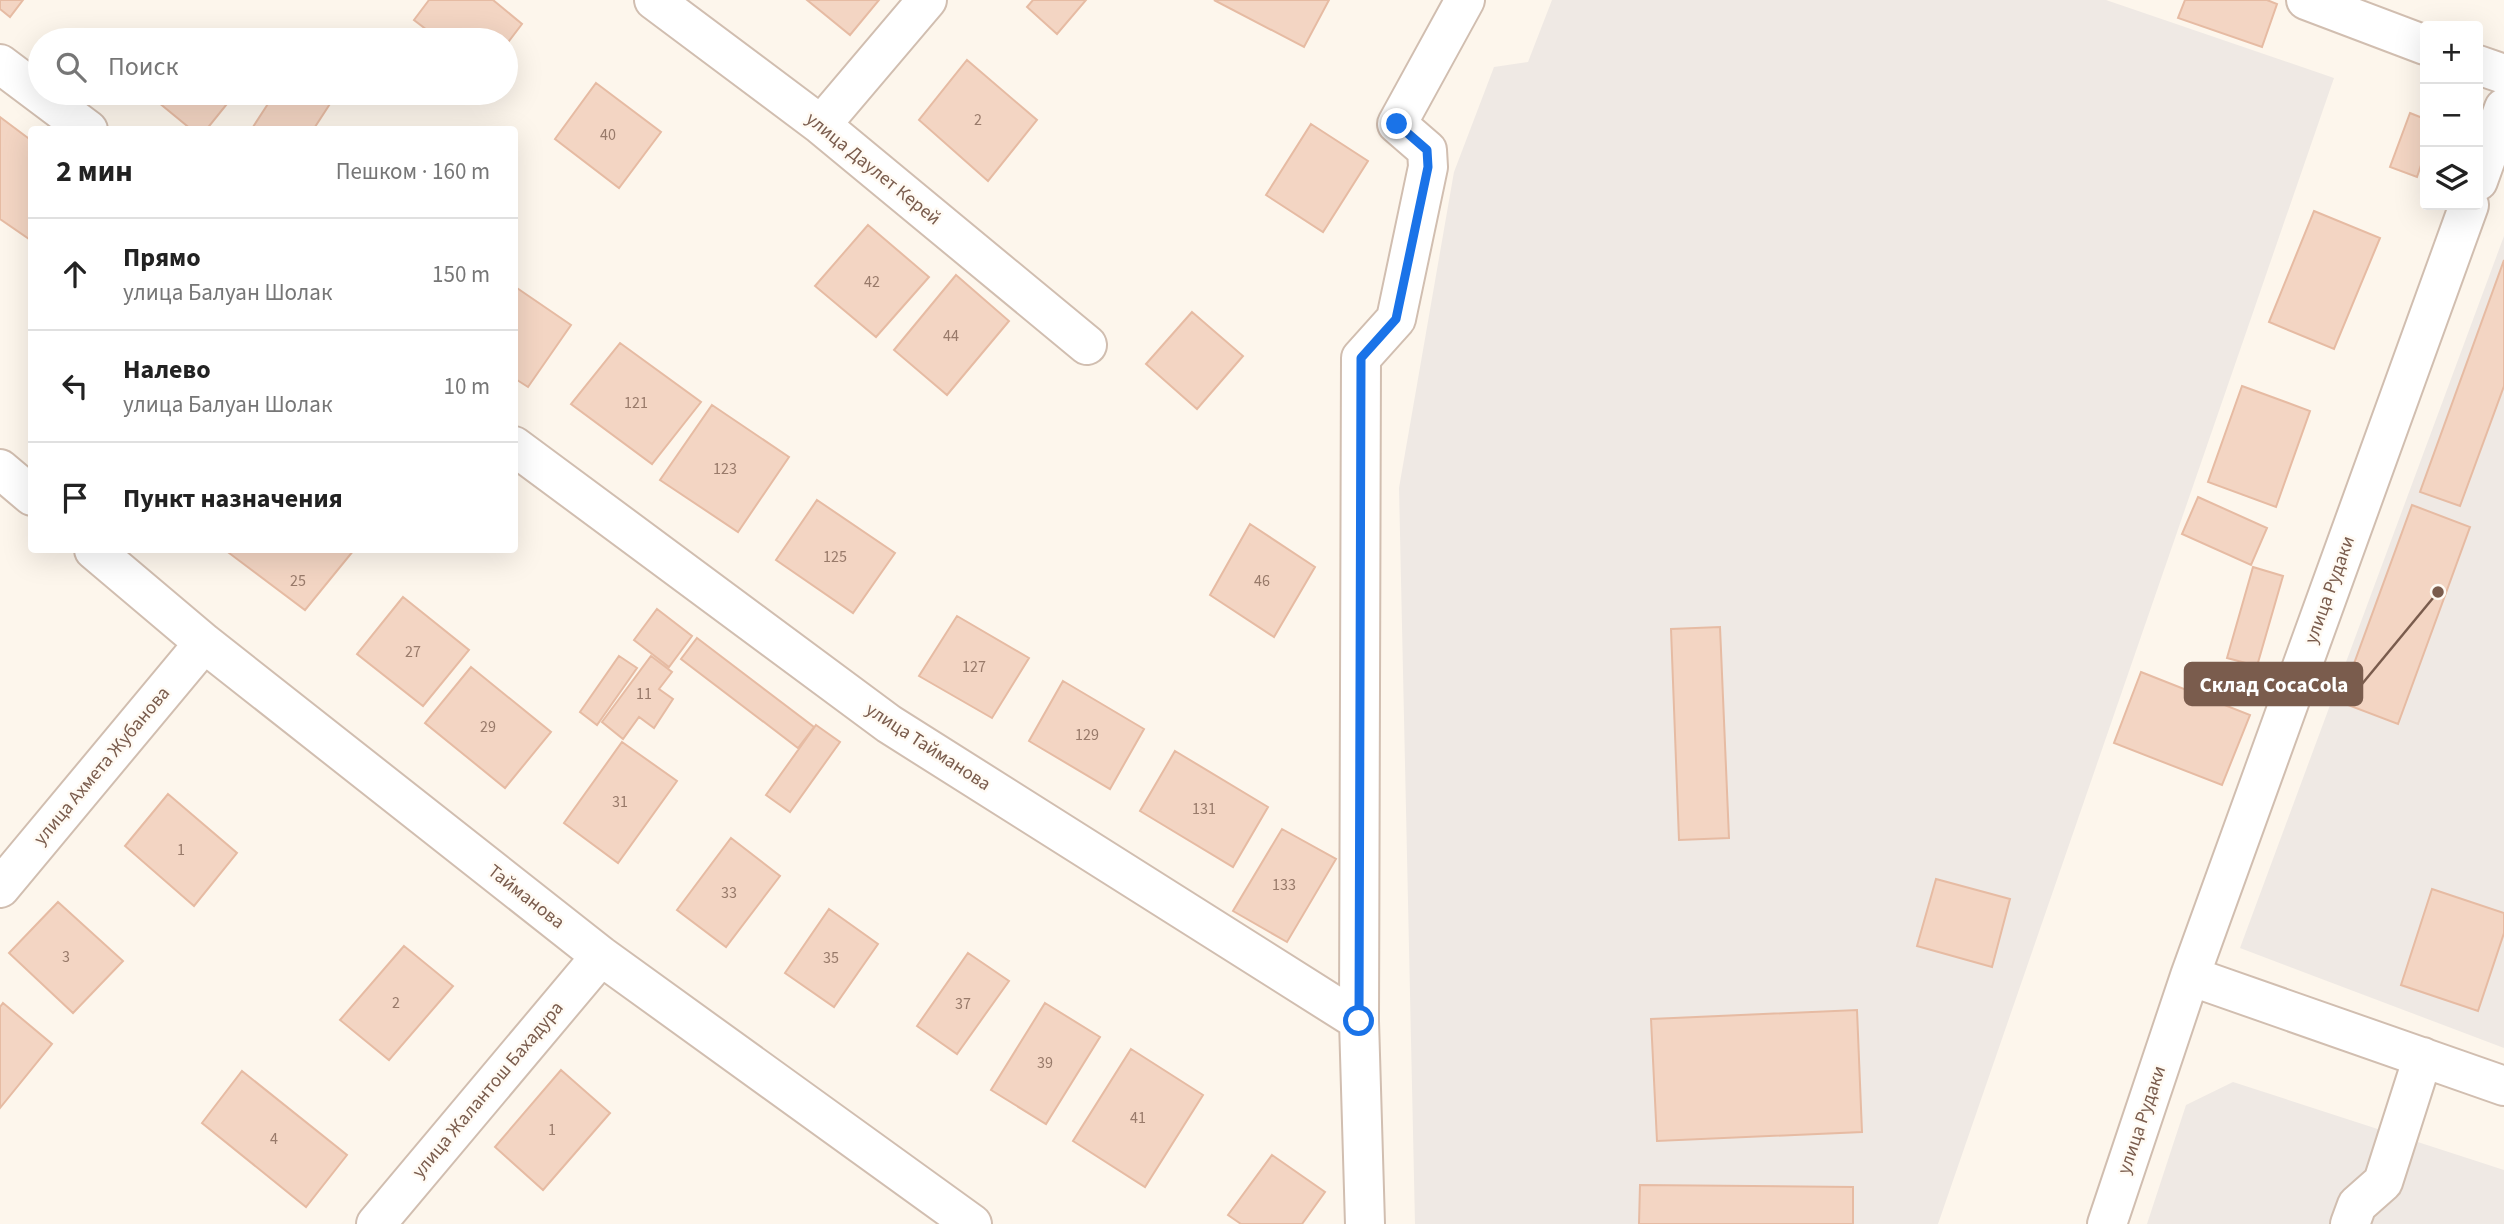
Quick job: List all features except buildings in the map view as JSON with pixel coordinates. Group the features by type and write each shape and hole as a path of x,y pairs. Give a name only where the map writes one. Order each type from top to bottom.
{"street":[{"name":"улица Даулет Керей","path":"654,0 821,125 1087,345"},
{"path":"821,125 927,0"},
{"path":"1365,1224 1359,1021 1361,358 1396,319 1428,167 1427,150 1397,124 1465,0"},
{"path":"2306,0 2420,43"},
{"path":"0,64 28,85"},
{"path":"2483,67 2504,74"},
{"path":"55,105 83,126"},
{"path":"2483,167 2504,108"},
{"name":"улица Рудаки","path":"2107,1224 2190,976 2467,210"},
{"name":"улица Тайманова","path":"518,449 889,724 1359,1021"},
{"path":"0,469 28,493"},
{"name":"Тайманова","path":"98,553 204,643 601,956 972,1224"},
{"name":"улица Ахмета Жубанова","path":"0,888 204,643"},
{"name":"улица Жалантош Бахадура","path":"376,1224 601,956"},
{"path":"2190,976 2504,1086"},
{"path":"2350,1224 2357,1205 2383,1182 2423,1057"}],"shaded area":[{"path":"1552,0 2106,0 2334,78 1938,1224 1415,1224 1399,488 1454,172 1494,67 1528,62"},
{"path":"2504,236 2504,1048 2240,948"},
{"path":"2233,1082 2504,1170 2504,1224 2147,1224 2186,1105"}],"place":[{"name":"Склад CocaCola","path":"2438,592"}],"route":[{"path":"1359,1021 1361,358 1396,319 1428,167 1427,150 1397,124"}]}
